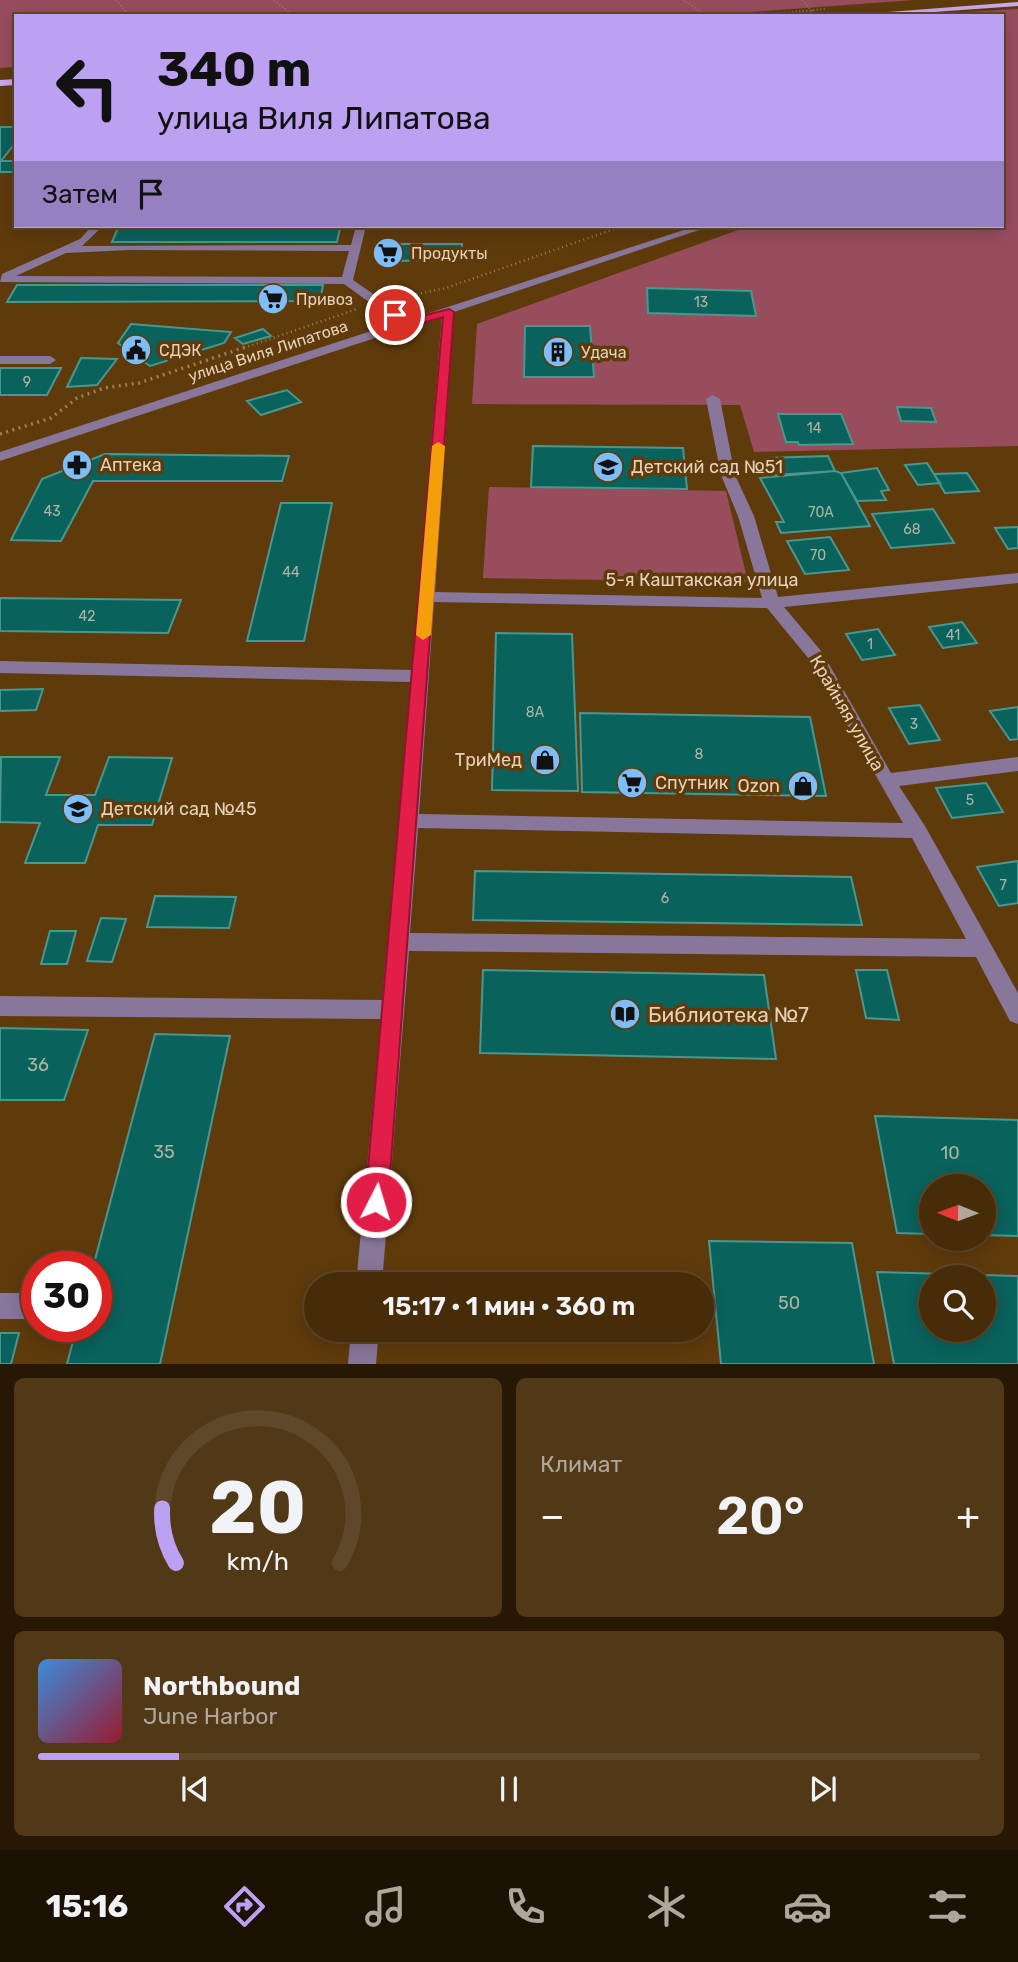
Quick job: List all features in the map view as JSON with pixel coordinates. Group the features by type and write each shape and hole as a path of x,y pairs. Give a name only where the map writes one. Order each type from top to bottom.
{"main road":[{"path":"870,14 1018,4"}],"street":[{"path":"97,228 84,240 0,279 347,281 395,315 422,320"},
{"path":"347,281 361,228"},
{"name":"улица Виля Липатова","path":"0,457 700,228"},
{"path":"63,250 129,247 356,248"},
{"path":"370,1272 449,312"},
{"path":"0,360 50,360"},
{"name":"Крайняя улица","path":"713,399 728,475 746,516 772,603 816,656 886,781 918,831 1018,1014"},
{"name":"5-я Каштакская улица","path":"426,597 772,603 1018,578"},
{"path":"0,667 420,676"},
{"path":"886,781 1018,764"},
{"path":"409,821 918,831"},
{"path":"399,942 980,948"},
{"path":"0,1006 393,1010"},
{"path":"0,1307 21,1306"},
{"path":"362,1363 364,1342"}],"path":[{"path":"116,0 128,14"},
{"path":"274,0 292,14"},
{"path":"683,0 704,14"},
{"path":"803,0 813,14"},
{"path":"0,434 51,418 77,398 104,388 139,383 378,303 446,288 617,228"}],"shaded area":[{"path":"0,0 914,0 724,14 14,14 14,67 0,68"},
{"path":"1018,9 1018,446 754,452 740,405 472,404 477,324 743,228 1004,228 1004,14 932,14"},
{"path":"489,487 726,491 748,582 483,578"}],"building":[{"path":"0,127 14,127 14,145 1,161 14,161 14,172 0,172"},
{"path":"118,228 340,228 337,242 112,242"},
{"path":"390,244 462,244 462,260 388,261"},
{"path":"17,285 323,285 320,301 7,302"},
{"path":"647,288 751,291 756,316 648,313"},
{"path":"131,324 231,332 224,343 150,366 118,343"},
{"name":"Удача","path":"525,326 590,326 594,377 524,377"},
{"path":"263,329 271,336 243,344 235,338"},
{"path":"81,358 117,359 97,385 67,387"},
{"path":"0,368 61,368 47,395 0,395"},
{"path":"287,390 301,402 261,415 247,401"},
{"path":"897,407 931,408 936,422 901,421"},
{"path":"778,414 841,414 853,444 799,445 798,442 786,442"},
{"name":"Детский сад №51","path":"533,446 683,448 687,489 531,487"},
{"path":"105,454 289,456 282,481 93,481 61,541 11,540 42,479"},
{"path":"828,456 835,471 775,475 767,458"},
{"path":"927,463 940,483 918,485 905,465"},
{"path":"877,468 889,490 881,491 886,500 857,501 841,473"},
{"path":"835,471 841,473 870,526 781,533 776,522 784,522 760,478"},
{"path":"967,473 979,491 945,493 934,474"},
{"path":"281,503 332,503 304,641 247,641"},
{"path":"933,509 954,543 891,548 872,514"},
{"path":"1018,527 1018,548 1008,549 995,528"},
{"path":"830,537 849,570 805,574 787,541"},
{"path":"0,598 181,600 168,633 0,631"},
{"path":"962,622 977,643 943,648 929,627"},
{"path":"878,629 895,655 862,660 846,634"},
{"path":"496,633 572,634 578,791 492,790"},
{"path":"43,689 36,710 0,711 0,690"},
{"path":"920,705 940,740 909,744 889,708"},
{"path":"1018,707 1018,739 1010,740 990,711"},
{"path":"580,713 810,717 826,796 582,792"},
{"name":"Детский сад №45","path":"1,757 60,757 46,795 95,795 109,757 172,758 152,825 98,825 85,863 25,863 40,823 0,822"},
{"path":"986,783 1003,812 952,818 936,788"},
{"path":"1018,861 1018,903 999,906 977,867"},
{"path":"475,871 851,877 862,925 473,920"},
{"path":"155,896 236,897 229,928 147,927"},
{"path":"101,918 126,919 112,962 87,961"},
{"path":"50,931 76,931 67,964 41,964"},
{"name":"Библиотека №7","path":"483,970 764,975 776,1059 480,1053"},
{"path":"856,970 887,970 899,1020 866,1018"},
{"path":"0,1028 88,1030 64,1100 0,1100"},
{"path":"155,1034 230,1036 160,1364 67,1364 73,1342 112,1342 112,1251 97,1251"},
{"path":"875,1116 1018,1120 1018,1236 996,1235 996,1174 919,1174 919,1234 897,1233"},
{"path":"709,1241 852,1243 874,1364 721,1364"},
{"path":"877,1272 919,1273 919,1342 996,1342 996,1275 1018,1276 1018,1364 894,1364"},
{"path":"0,1333 19,1333 11,1364 0,1364"}],"slow traffic":[{"path":"423,635 438,446"}],"place":[{"name":"Продукты","path":"388,253"},
{"name":"Привоз","path":"273,299"},
{"name":"СДЭК","path":"136,350"},
{"name":"Удача","path":"558,352"},
{"name":"Аптека","path":"77,465"},
{"name":"Детский сад №51","path":"608,467"},
{"name":"ТриМед","path":"545,760"},
{"name":"Спутник","path":"632,783"},
{"name":"Ozon","path":"803,786"},
{"name":"Детский сад №45","path":"78,809"},
{"name":"Библиотека №7","path":"625,1014"}],"route":[{"path":"376,1202 449,312 422,320 395,315"}]}
